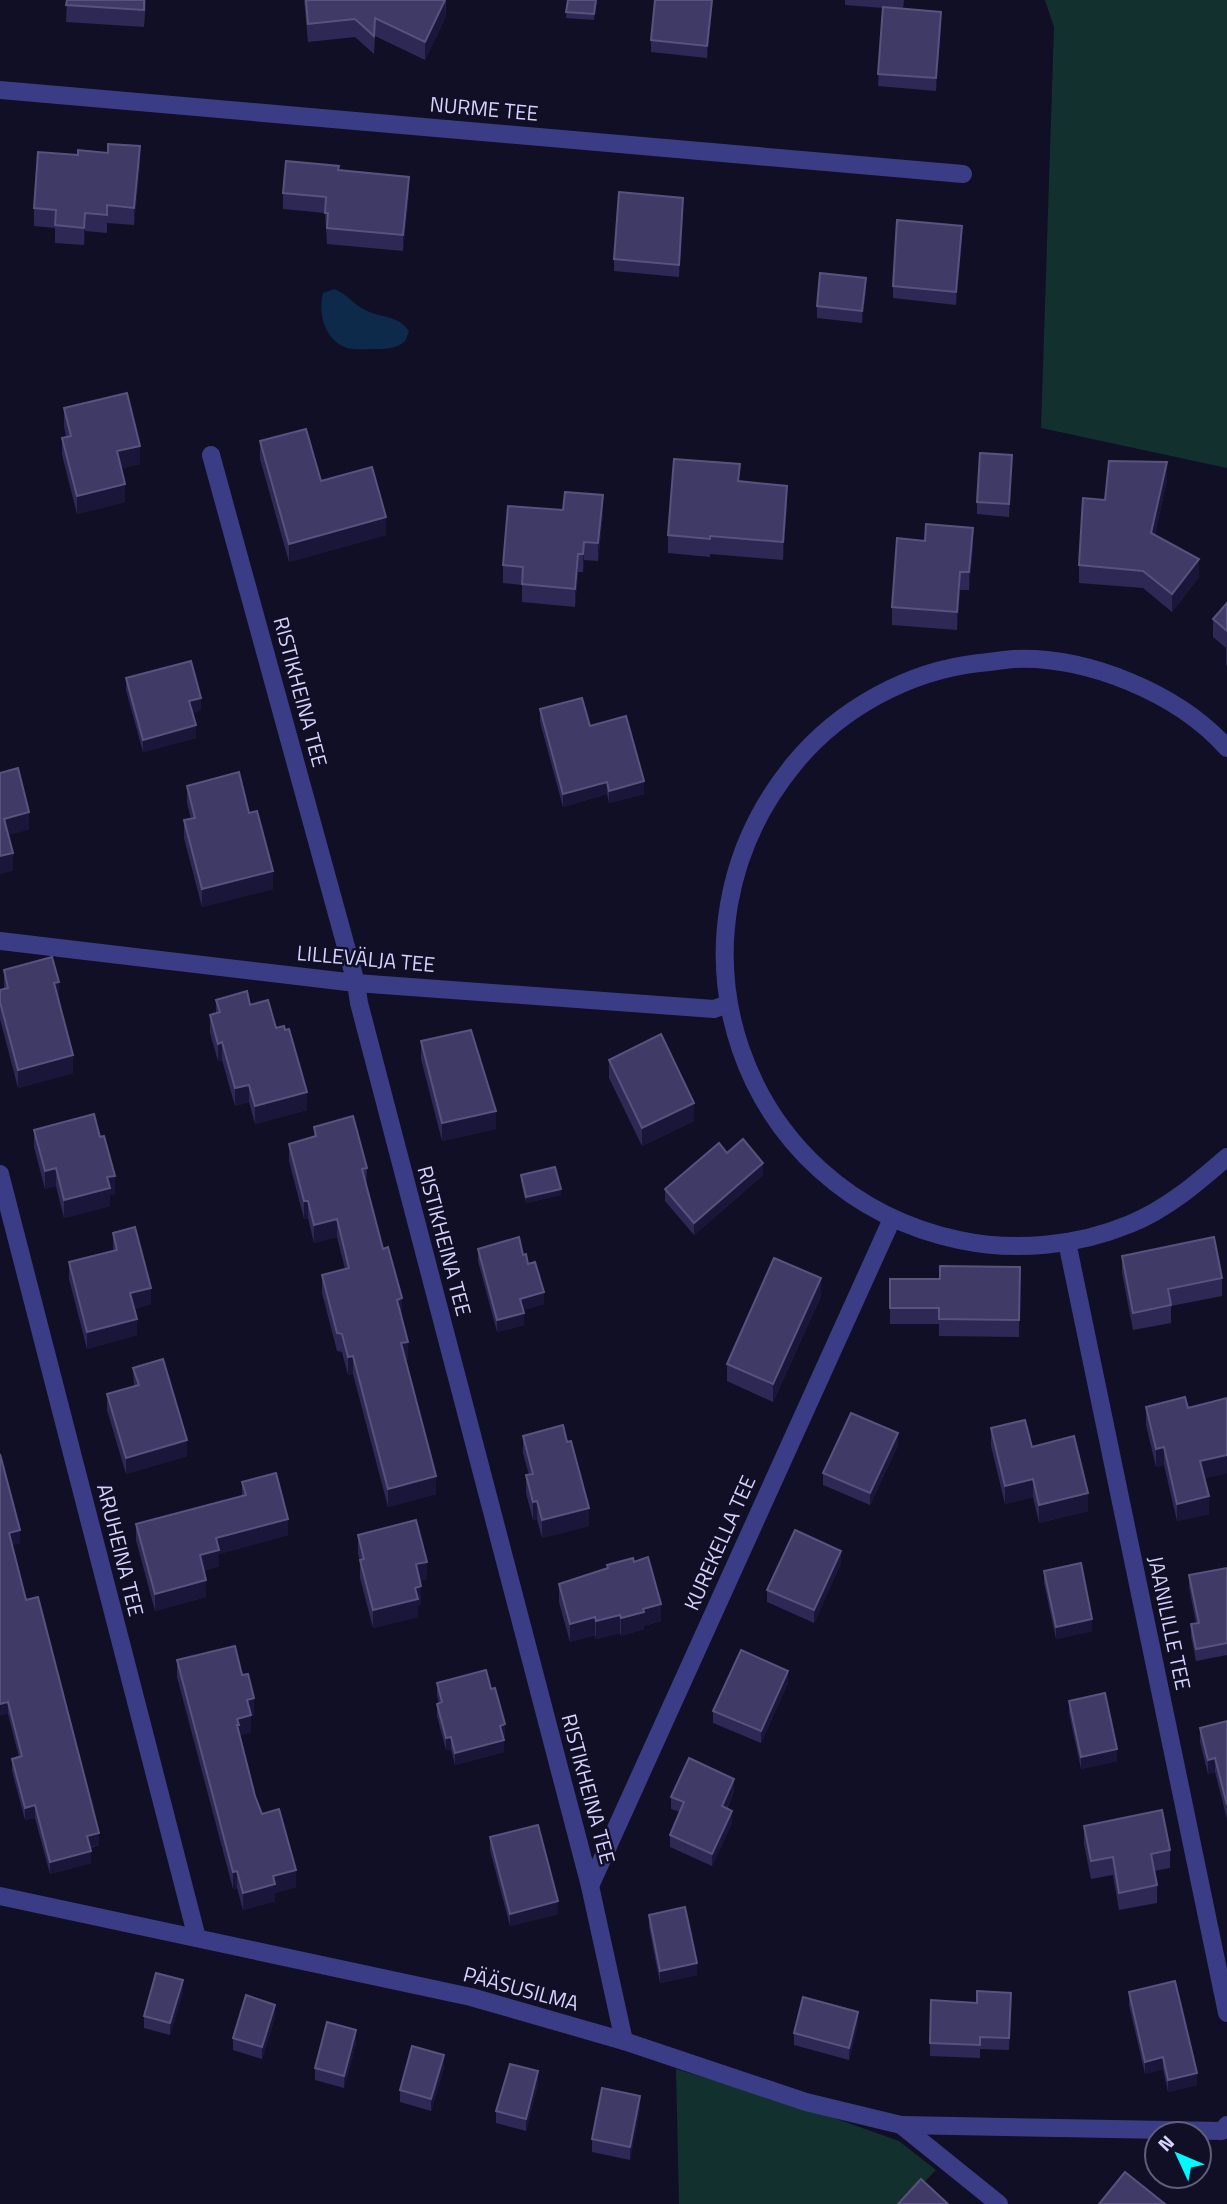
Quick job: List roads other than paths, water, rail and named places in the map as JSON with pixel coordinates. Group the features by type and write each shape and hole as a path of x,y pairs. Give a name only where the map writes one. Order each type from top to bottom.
{"street":[{"name":"NURME TEE","path":"0,90 963,174"},
{"name":"RISTIKHEINA TEE","path":"211,455 356,983 359,1003 590,1886 624,2040"},
{"path":"1227,748 1174,704 1125,679 1072,664 1016,659 993,661 959,665 904,682 854,709 809,746 773,790 747,840 730,892 724,948 728,1004 739,1049 758,1092 783,1131 815,1166 851,1195 892,1219 934,1235 978,1244 1023,1247 1067,1242 1130,1224 1187,1192 1227,1157"},
{"name":"LILLEVÄLJA TEE","path":"0,941 356,983 713,1009 728,1004"},
{"name":"ARUHEINA TEE","path":"0,1174 197,1938"},
{"name":"KUREKELLA TEE","path":"590,1886 892,1219"},
{"name":"JAANILILLE TEE","path":"1067,1242 1227,2012"},
{"name":"PÄÄSUSILMA","path":"0,1896 471,1997 624,2040 806,2102 901,2125 999,2204"},
{"path":"901,2125 1222,2131 1227,2125"}],"water":[{"path":"334,289 365,310 399,322 409,331 405,341 382,349 353,349 339,344 324,325 321,309 323,293"}]}
